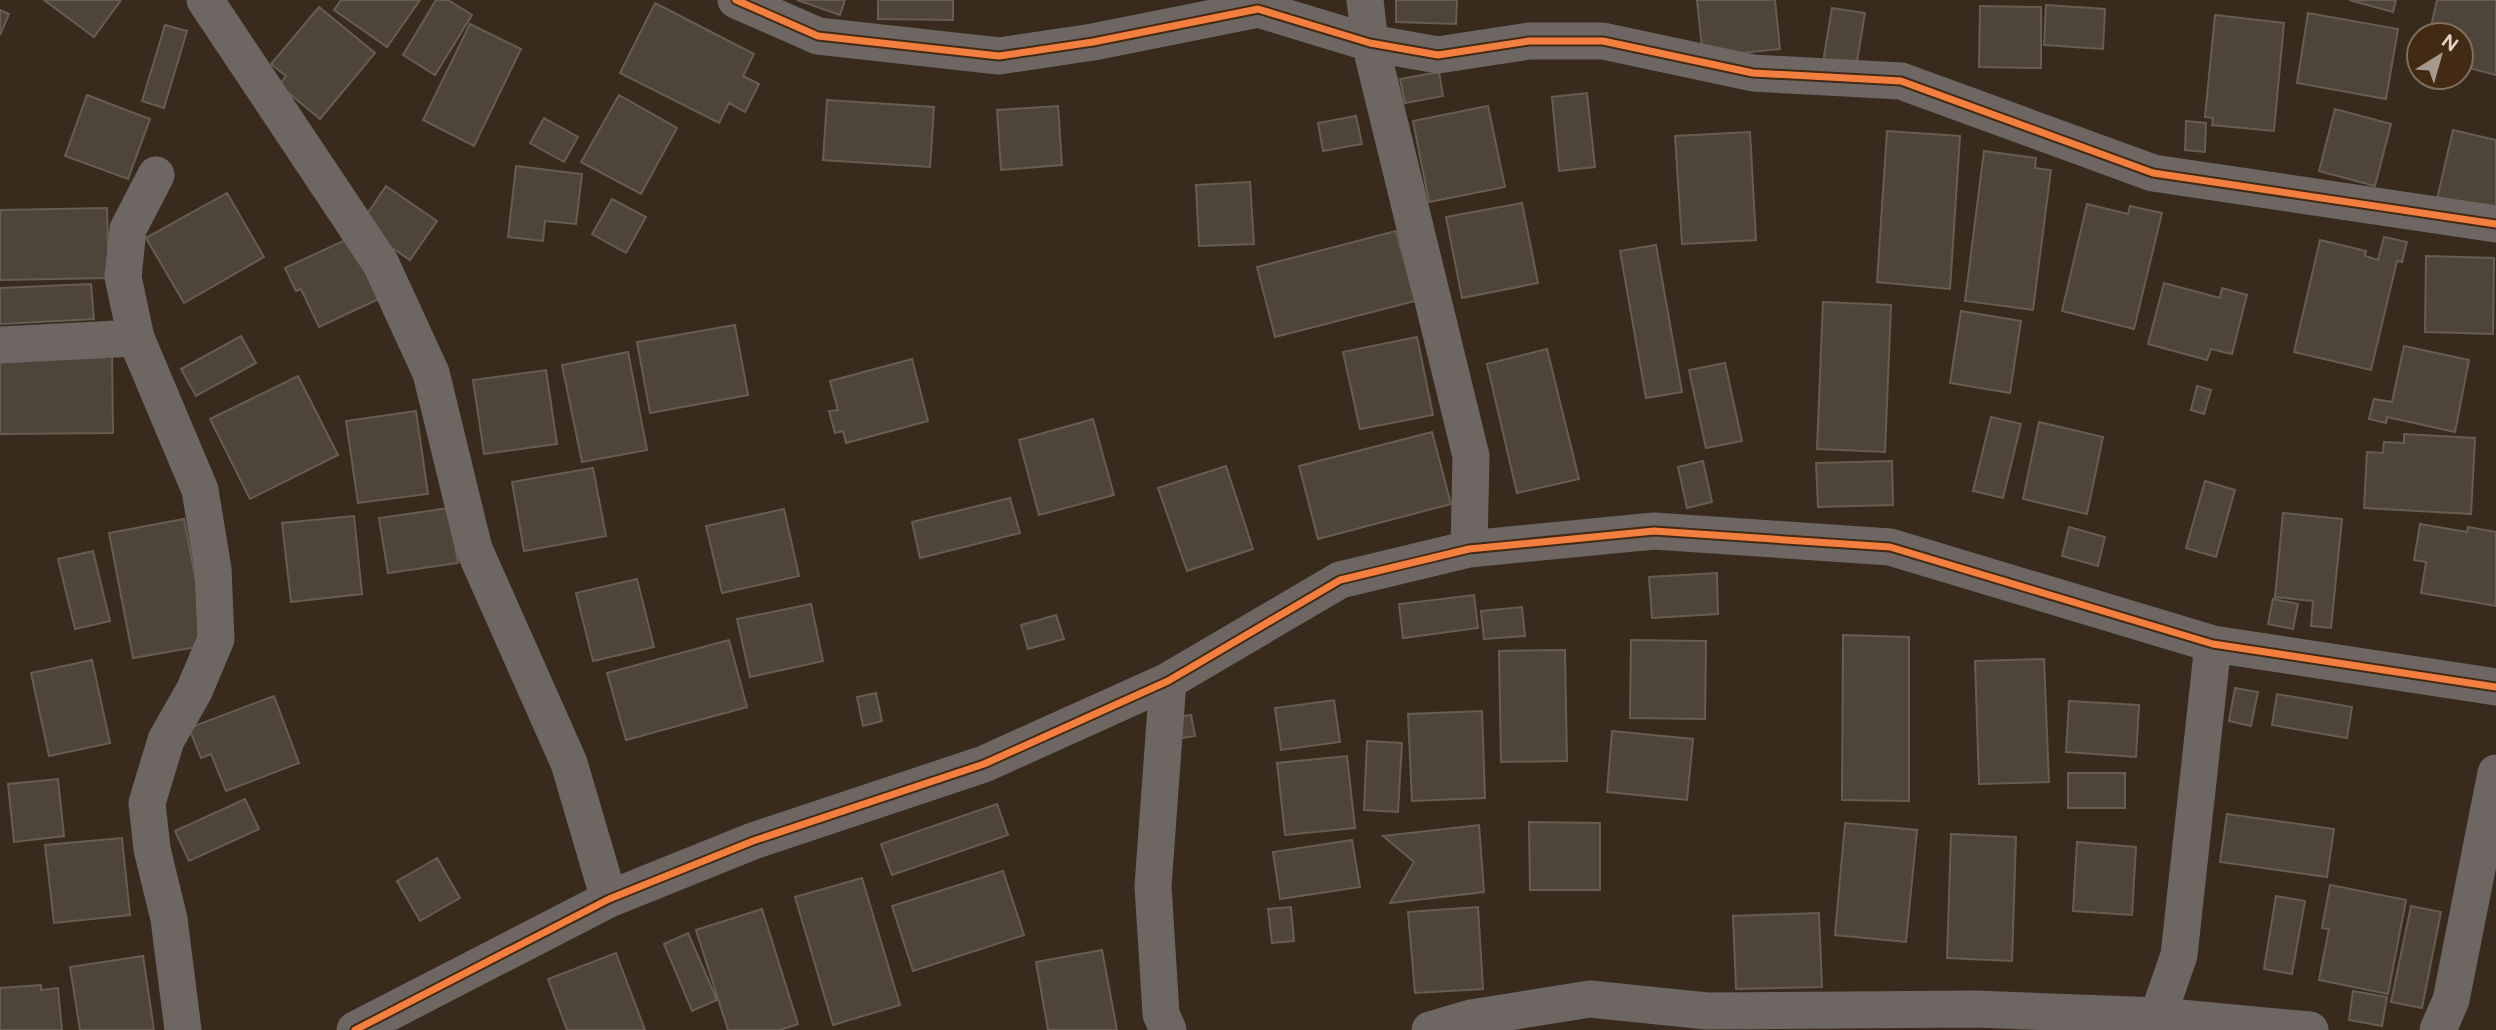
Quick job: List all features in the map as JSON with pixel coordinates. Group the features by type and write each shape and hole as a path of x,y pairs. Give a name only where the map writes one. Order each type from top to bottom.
{"street":[{"path":"205,0 381,264 431,373 474,549 569,763 609,899"},
{"path":"736,0 818,36 999,56 1094,42 1258,9 1370,43 1438,55 1529,41 1603,41 1753,73 1901,81 2153,173 2496,224"},
{"path":"1365,0 1370,43 1471,456 1469,549"},
{"path":"156,175 128,229 123,277 136,338 200,489 213,569 216,639 194,691 166,740 148,803 152,849 169,919 183,1030"},
{"path":"0,345 136,338"},
{"path":"355,1030 609,899 753,841 984,764 1168,681 1340,580 1469,549 1654,531 1890,547 2213,644 2495,683"},
{"path":"2156,1023 2179,955 2213,644"},
{"path":"1168,681 1153,886 1161,1014 1168,1030"},
{"path":"2438,1030 2451,1000 2496,773"},
{"path":"1430,1030 1471,1018 1590,999 1706,1021 1976,1009 2156,1023 2310,1030"}],"building":[{"path":"44,0 121,0 94,37"},
{"path":"341,0 420,0 387,47 334,10"},
{"path":"436,0 448,0 472,15 435,75 403,55"},
{"path":"797,0 845,0 840,15"},
{"path":"878,0 953,0 953,20 878,19"},
{"path":"1396,0 1457,0 1456,24 1396,22"},
{"path":"1697,0 1775,0 1780,49 1703,57"},
{"path":"2349,0 2396,0 2393,12"},
{"path":"2437,0 2496,0 2496,75 2475,70 2475,21 2432,21"},
{"path":"655,3 754,54 743,76 759,84 745,112 729,103 719,123 620,73"},
{"path":"2046,5 2105,9 2103,49 2044,45"},
{"path":"1980,6 2041,7 2041,68 1979,67"},
{"path":"319,7 375,53 320,119 279,85 286,76 271,64"},
{"path":"1832,8 1865,13 1855,73 1822,68"},
{"path":"0,10 9,14 0,35"},
{"path":"2308,13 2398,29 2386,99 2297,83"},
{"path":"2215,15 2284,23 2274,131 2212,125 2213,118 2205,117"},
{"path":"470,24 521,49 474,146 423,120"},
{"path":"165,25 187,31 164,108 142,101"},
{"path":"1439,72 1443,96 1405,103 1400,79"},
{"path":"1587,93 1595,167 1559,171 1552,97"},
{"path":"87,95 150,119 128,179 65,156"},
{"path":"619,95 677,128 641,194 581,162"},
{"path":"827,100 934,107 930,167 823,160"},
{"path":"1058,106 1062,165 1001,170 997,110"},
{"path":"1488,106 1505,187 1429,202 1413,121"},
{"path":"2335,109 2391,124 2375,186 2319,171"},
{"path":"1356,116 1362,144 1323,151 1318,123"},
{"path":"544,118 578,137 564,162 530,143"},
{"path":"2186,121 2206,123 2205,152 2185,150"},
{"path":"2453,130 2496,140 2496,213 2437,199"},
{"path":"1887,131 1960,136 1950,289 1877,282"},
{"path":"1750,132 1756,240 1682,244 1675,136"},
{"path":"1984,151 2036,158 2035,168 2051,170 2033,310 1965,301"},
{"path":"516,166 582,174 576,224 545,221 543,241 508,237"},
{"path":"1250,182 1254,244 1199,246 1196,185"},
{"path":"386,186 437,221 410,260 359,226"},
{"path":"227,193 264,257 184,303 146,238"},
{"path":"612,199 646,217 626,253 592,234"},
{"path":"1522,203 1538,283 1462,298 1446,217"},
{"path":"2087,204 2128,214 2130,206 2162,213 2134,329 2062,311"},
{"path":"107,208 109,278 0,280 0,210"},
{"path":"1396,231 1415,301 1275,337 1257,267"},
{"path":"354,236 383,297 319,327 301,289 296,291 285,268"},
{"path":"2384,237 2407,242 2402,262 2397,261 2371,370 2294,352 2320,240 2366,251 2365,256 2378,260"},
{"path":"1656,245 1682,392 1646,398 1620,251"},
{"path":"2426,256 2494,258 2493,334 2425,332"},
{"path":"2164,283 2220,298 2222,288 2247,295 2232,354 2211,349 2207,360 2148,344"},
{"path":"91,284 94,319 0,324 0,288"},
{"path":"1823,302 1891,305 1885,452 1817,449"},
{"path":"1961,311 2021,321 2010,393 1950,383"},
{"path":"735,325 748,395 650,413 637,342"},
{"path":"241,336 256,363 196,396 181,369"},
{"path":"1417,337 1433,415 1360,429 1343,352"},
{"path":"2404,346 2469,360 2455,432 2387,417 2386,423 2369,419 2374,399 2392,402"},
{"path":"1547,349 1579,479 1517,493 1487,364"},
{"path":"628,352 647,450 582,462 562,365"},
{"path":"112,353 113,433 0,434 0,354"},
{"path":"912,359 928,421 846,443 843,431 835,433 829,411 838,410 830,381"},
{"path":"1725,363 1742,441 1706,448 1689,370"},
{"path":"546,370 557,444 484,454 473,380"},
{"path":"298,376 338,455 250,499 210,419"},
{"path":"2197,386 2211,390 2204,414 2191,410"},
{"path":"416,411 428,494 358,503 346,421"},
{"path":"1991,417 2021,424 2003,498 1973,491"},
{"path":"1093,419 1114,495 1039,515 1019,440"},
{"path":"2039,422 2103,437 2087,514 2023,499"},
{"path":"1432,432 1451,504 1318,539 1299,466"},
{"path":"2404,434 2475,438 2471,514 2364,508 2367,452 2383,453 2384,442 2404,443"},
{"path":"1703,461 1712,502 1687,508 1678,467"},
{"path":"1892,461 1893,505 1818,507 1816,463"},
{"path":"1226,466 1253,549 1187,571 1158,488"},
{"path":"593,468 606,536 524,551 512,482"},
{"path":"2205,481 2235,490 2216,557 2186,548"},
{"path":"1010,498 1020,533 920,558 912,522"},
{"path":"449,508 458,563 388,573 379,518"},
{"path":"784,509 799,576 722,593 706,526"},
{"path":"2283,513 2342,519 2331,628 2311,626 2313,601 2275,597"},
{"path":"354,516 362,594 291,602 282,523"},
{"path":"184,519 208,645 133,658 109,533"},
{"path":"2420,524 2467,532 2468,527 2496,532 2496,606 2421,593 2426,562 2414,560"},
{"path":"2069,527 2105,537 2098,566 2062,556"},
{"path":"93,551 110,621 75,629 58,559"},
{"path":"1717,573 1718,614 1652,618 1649,577"},
{"path":"637,579 654,647 593,661 576,593"},
{"path":"1474,595 1478,628 1403,638 1399,604"},
{"path":"2273,599 2298,604 2293,629 2268,624"},
{"path":"811,604 823,661 750,677 737,619"},
{"path":"1522,607 1525,636 1484,639 1481,611"},
{"path":"1056,615 1064,639 1028,649 1021,625"},
{"path":"1843,635 1909,637 1909,801 1842,800"},
{"path":"729,640 747,707 626,740 607,673"},
{"path":"1631,640 1706,641 1705,719 1630,718"},
{"path":"1565,650 1567,761 1501,762 1499,651"},
{"path":"2044,659 2049,782 1979,784 1975,661"},
{"path":"92,660 110,743 49,756 31,673"},
{"path":"2235,688 2258,692 2251,726 2229,721"},
{"path":"876,693 882,721 863,726 857,697"},
{"path":"2277,694 2352,707 2347,738 2272,725"},
{"path":"274,696 299,763 226,791 211,754 201,758 189,728"},
{"path":"1334,700 1340,742 1281,750 1275,708"},
{"path":"2069,701 2139,705 2136,757 2066,752"},
{"path":"1482,711 1485,798 1412,801 1408,714"},
{"path":"1191,715 1195,736 1176,739 1172,718"},
{"path":"1612,731 1693,739 1687,800 1607,792"},
{"path":"1367,741 1402,743 1398,812 1364,810"},
{"path":"1347,756 1355,828 1285,835 1277,763"},
{"path":"2068,773 2125,773 2125,808 2068,808"},
{"path":"58,779 64,836 14,842 8,784"},
{"path":"245,799 259,829 189,861 175,831"},
{"path":"997,804 1008,835 892,875 881,844"},
{"path":"2227,814 2334,829 2327,877 2220,862"},
{"path":"1529,822 1600,823 1600,890 1530,890"},
{"path":"1845,823 1917,830 1906,942 1835,935"},
{"path":"1479,825 1484,892 1390,903 1414,862 1383,836"},
{"path":"1951,834 2016,837 2012,961 1947,958"},
{"path":"122,838 130,915 54,923 45,845"},
{"path":"1352,840 1360,887 1280,899 1273,852"},
{"path":"2077,842 2136,847 2132,915 2073,911"},
{"path":"437,858 460,898 420,921 397,881"},
{"path":"1003,871 1024,935 913,971 892,906"},
{"path":"862,878 900,1005 833,1025 795,897"},
{"path":"2330,885 2406,900 2388,994 2319,980 2329,929 2322,928"},
{"path":"2276,896 2305,901 2292,974 2264,969"},
{"path":"2411,906 2441,912 2422,1008 2391,1002"},
{"path":"1291,907 1294,941 1272,943 1268,909"},
{"path":"1478,907 1483,989 1415,993 1408,912"},
{"path":"762,909 798,1024 780,1030 728,1030 696,930"},
{"path":"1819,913 1822,987 1736,989 1733,916"},
{"path":"688,933 717,1000 692,1011 664,944"},
{"path":"1102,950 1117,1030 1048,1030 1036,962"},
{"path":"616,953 645,1030 567,1030 548,979"},
{"path":"143,956 154,1030 80,1030 70,967"},
{"path":"41,985 41,990 58,988 62,1030 0,1030 0,988"},
{"path":"2353,991 2387,997 2382,1026 2349,1020"}],"cycle path":[{"path":"736,0 818,36 999,56 1093,42 1258,9 1370,43 1438,55 1529,41 1603,41 1753,73 1901,81 2153,173 2496,224"},
{"path":"355,1030 609,899 753,841 984,764 1168,681 1340,580 1469,549 1654,531 1890,547 2213,644 2496,687"}]}
